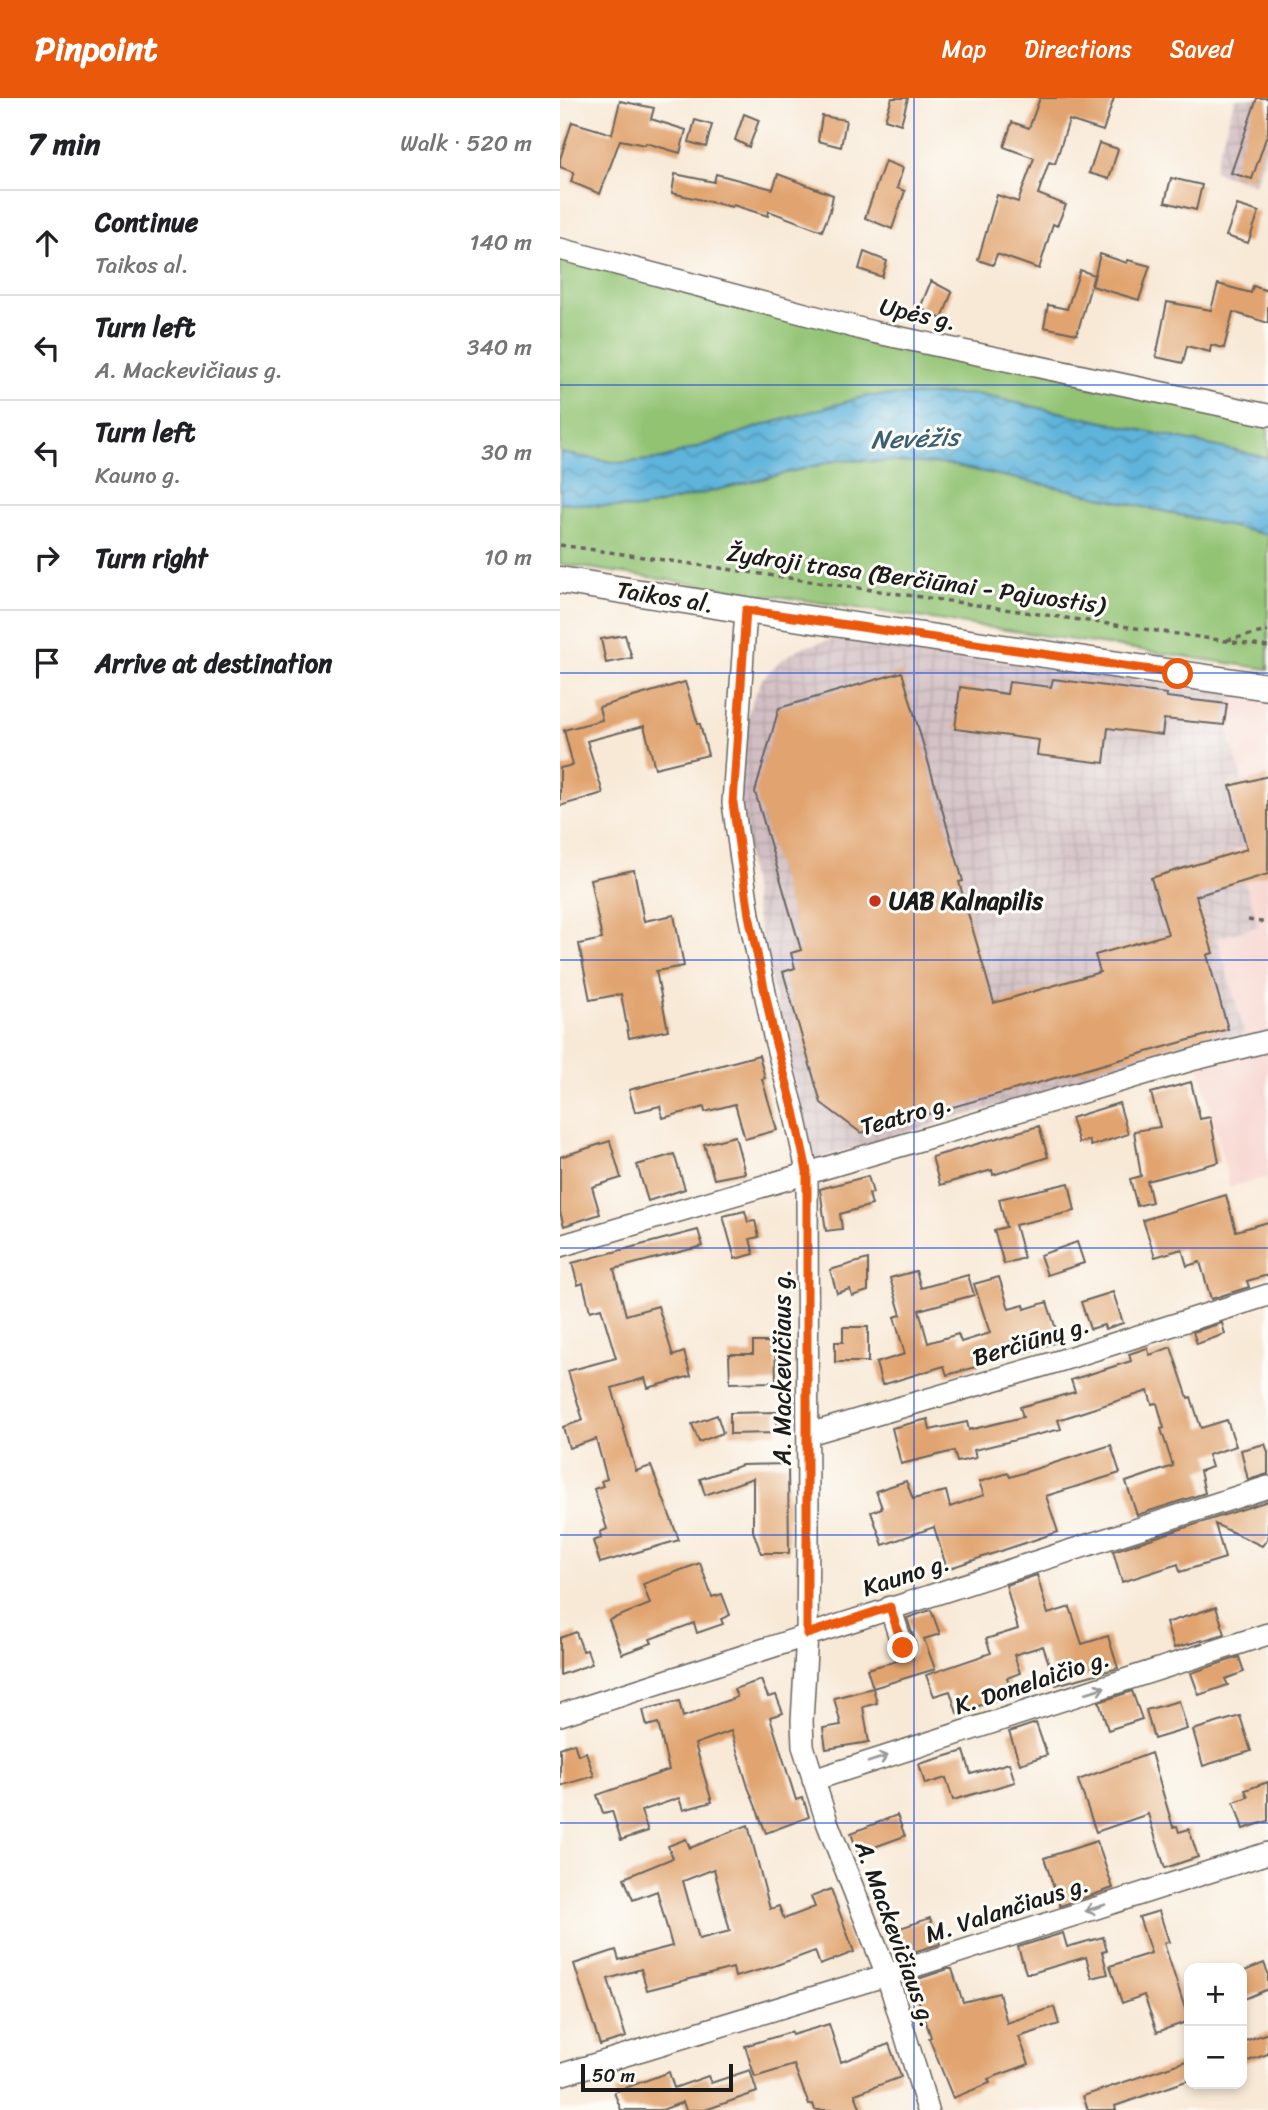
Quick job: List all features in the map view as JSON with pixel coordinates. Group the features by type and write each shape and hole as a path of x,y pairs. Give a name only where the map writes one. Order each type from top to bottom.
{"main road":[{"name":"Taikos al.","path":"560,580 1268,687"}],"street":[{"name":"Upės g.","path":"560,249 873,332 1268,415"},
{"name":"A. Mackevičiaus g.","path":"746,610 733,803 754,942 807,1171 809,1434 803,1746 813,1780 887,1975 928,2110"},
{"name":"Teatro g.","path":"560,1246 807,1171 1195,1059 1268,1041"},
{"name":"Berčiūnų g.","path":"809,1434 1059,1361 1268,1295"},
{"name":"Kauno g.","path":"560,1716 890,1607 1268,1487"},
{"path":"890,1607 903,1648"},
{"name":"K. Donelaičio g.","path":"813,1780 1268,1634"},
{"name":"M. Valančiaus g.","path":"560,2075 887,1975 1268,1853"}],"path":[{"name":"Žydroji trasa (Berčiūnai - Pajuostis)","path":"560,545 1268,647"},
{"path":"1225,640 1268,631"},
{"path":"1248,920 1268,923"}],"shaded area":[{"path":"1235,98 1268,98 1268,144 1255,185 1213,171"},
{"path":"834,639 1233,693 1229,731 1258,842 1234,850 1259,926 1217,938 1245,1034 816,1159 803,1121 756,916 739,795 742,743 751,703 763,678 780,661 800,648"},
{"path":"1233,693 1268,698 1268,1180 1267,1177 1230,1187 1199,1065 1189,1051 1245,1034 1217,938 1258,926 1233,850 1257,842 1229,731"}],"green space":[{"path":"560,249 1268,421 1268,458 976,394 767,424 662,459 618,463 560,453"},
{"path":"839,460 945,464 1268,535 1268,669 560,564 560,502 639,509"}],"water":[{"name":"Nevėžis","path":"976,394 1268,458 1268,535 945,464 839,460 639,509 560,502 560,453 618,463 662,459 767,424 866,396"}],"building":[{"path":"892,98 908,98 901,124 885,119"},
{"path":"1040,98 1114,98 1103,131 1069,120 1055,164 1049,162 1038,194 1066,205 1057,226 1053,224 1039,269 997,254 993,265 978,260 997,195 1018,202 1034,158 1004,147 1012,122 1029,128"},
{"path":"1257,98 1268,98 1268,132 1252,179 1231,173"},
{"path":"620,101 654,108 651,119 686,130 680,153 646,143 645,145 620,140 600,194 571,182 574,172 560,167 560,159 572,122 612,134"},
{"path":"744,114 759,120 749,147 735,140"},
{"path":"822,116 846,120 841,147 818,141"},
{"path":"695,120 712,125 706,147 689,142"},
{"path":"1099,143 1118,149 1109,179 1089,173"},
{"path":"885,161 903,168 897,188 905,191 892,229 865,218"},
{"path":"675,174 714,182 716,174 773,189 778,174 833,195 822,231 769,211 768,216 733,205 732,207 672,193"},
{"path":"1171,178 1202,185 1196,210 1165,202"},
{"path":"1237,205 1259,212 1248,243 1226,236"},
{"path":"864,252 887,261 882,277 859,269"},
{"path":"1100,254 1127,263 1128,260 1150,266 1139,300 1092,286"},
{"path":"1080,270 1094,275 1077,334 1044,327 1048,305 1067,309"},
{"path":"931,281 952,292 942,319 920,308"},
{"path":"1218,284 1251,293 1253,286 1268,291 1268,323 1233,312 1224,348 1211,345 1210,352 1187,346 1183,363 1156,357 1167,302 1211,310"},
{"path":"625,635 632,658 606,663 601,639"},
{"name":"UAB Kalnapilis","path":"902,672 963,881 959,882 994,1003 1100,972 1095,955 1168,934 1151,878 1247,849 1230,786 1268,776 1268,874 1196,896 1213,953 1207,955 1228,1029 861,1133 821,1103 783,972 795,968 791,953 801,950 755,792 779,708"},
{"path":"1053,679 1227,704 1224,725 1164,719 1162,735 1108,728 1104,763 1037,755 1039,740 955,729 960,687 1007,694 1009,682 1051,687"},
{"path":"685,682 708,755 655,768 644,726 587,741 603,793 560,806 560,768 573,765 564,730 602,720 599,707"},
{"path":"634,870 644,921 674,915 684,966 656,971 668,1030 629,1038 621,994 590,1000 579,944 602,939 590,879"},
{"path":"759,1055 765,1078 762,1079 777,1130 745,1139 735,1104 705,1112 704,1107 663,1118 660,1106 635,1112 629,1090"},
{"path":"1191,1082 1200,1119 1210,1117 1219,1162 1147,1181 1152,1202 1137,1206 1130,1179 1141,1176 1134,1131 1160,1127 1151,1093"},
{"path":"1119,1103 1128,1134 1091,1146 1089,1140 1079,1143 1071,1118"},
{"path":"1039,1126 1048,1157 993,1175 992,1170 940,1185 932,1157"},
{"path":"735,1136 745,1173 714,1179 704,1144"},
{"path":"610,1141 621,1178 592,1187 600,1214 564,1226 560,1212 560,1157"},
{"path":"674,1154 685,1189 648,1201 637,1165"},
{"path":"868,1176 873,1193 869,1194 872,1205 840,1214 842,1229 826,1231 820,1189"},
{"path":"1069,1183 1075,1211 1015,1225 1024,1258 1004,1264 994,1230 1006,1227 999,1199"},
{"path":"1226,1195 1236,1231 1268,1222 1268,1275 1247,1281 1249,1287 1211,1299 1200,1262 1187,1266 1182,1249 1155,1257 1143,1220"},
{"path":"745,1211 748,1222 755,1221 759,1237 750,1239 754,1254 735,1259 723,1216"},
{"path":"698,1230 703,1246 614,1269 626,1315 658,1306 673,1356 684,1352 691,1376 648,1388 645,1378 612,1388 636,1471 651,1466 679,1540 600,1563 593,1541 601,1538 600,1532 607,1529 594,1489 603,1486 601,1481 607,1479 596,1439 569,1448 563,1427 583,1420 568,1371 616,1358 601,1308 590,1311 583,1283 578,1285 572,1263"},
{"path":"1077,1242 1084,1263 1047,1275 1040,1255"},
{"path":"868,1259 868,1291 852,1296 850,1289 837,1293 830,1270"},
{"path":"916,1271 921,1288 968,1275 974,1295 919,1310 928,1343 958,1334 961,1342 990,1333 974,1284 999,1277 1009,1309 1024,1305 1025,1309 1047,1302 1060,1341 1025,1352 1023,1347 977,1362 979,1366 947,1375 944,1366 882,1385 876,1363 905,1354 894,1317 901,1315 890,1278"},
{"path":"1113,1292 1123,1323 1105,1329 1104,1325 1090,1329 1081,1302"},
{"path":"1222,1323 1225,1334 1197,1344 1193,1332"},
{"path":"843,1327 868,1327 868,1362 835,1362 835,1342 843,1342"},
{"path":"753,1342 775,1342 776,1382 730,1383 729,1354 753,1354"},
{"path":"1171,1347 1201,1428 1227,1420 1236,1446 1208,1455 1212,1467 1200,1471 1205,1493 1137,1515 1126,1482 1173,1466 1161,1429 1164,1428 1157,1403 1152,1404 1148,1391 1058,1420 1061,1429 974,1450 976,1458 957,1462 954,1451 901,1464 892,1428 928,1419 930,1430 967,1422 969,1430 1023,1417 1020,1407 1075,1392 1071,1380 1131,1361 1129,1354 1147,1348 1150,1355"},
{"path":"776,1412 777,1433 730,1434 730,1413"},
{"path":"717,1415 723,1433 699,1442 692,1424"},
{"path":"1265,1444 1268,1452 1268,1474 1248,1480 1241,1450"},
{"path":"1111,1445 1120,1473 1046,1496 1058,1532 947,1569 934,1527 883,1545 871,1512 882,1508 876,1491 906,1481 913,1499 946,1491 950,1507 984,1495 979,1482 1008,1473 1010,1477"},
{"path":"788,1464 789,1553 761,1553 753,1531 753,1478 705,1495 700,1479 742,1465"},
{"path":"1268,1501 1268,1538 1262,1546 1215,1524 1225,1558 1180,1572 1178,1564 1122,1582 1113,1551"},
{"path":"700,1563 712,1597 722,1594 730,1615 721,1619 723,1624 697,1633 694,1623 650,1639 652,1643 622,1654 609,1620 650,1604 643,1584"},
{"path":"1037,1575 1048,1614 1070,1607 1082,1644 1108,1636 1118,1668 1056,1685 1043,1646 1014,1655 1020,1673 1007,1678 1012,1695 957,1713 950,1691 934,1696 926,1675 991,1653 986,1639 1018,1629 1006,1585"},
{"path":"1216,1607 1225,1634 1174,1648 1166,1623"},
{"path":"931,1610 940,1634 924,1639 935,1669 873,1688 867,1669 912,1657 916,1645 907,1618"},
{"path":"576,1632 583,1651 587,1650 592,1664 560,1675 560,1638"},
{"path":"1239,1657 1244,1672 1225,1679 1228,1685 1199,1695 1191,1673"},
{"path":"761,1680 768,1697 776,1695 783,1713 770,1717 796,1800 803,1798 809,1817 766,1833 731,1731 695,1744 712,1802 683,1810 679,1798 641,1811 648,1831 621,1840 612,1811 603,1813 597,1795 669,1770 658,1723 647,1726 643,1710 679,1701 683,1717 737,1697 734,1689"},
{"path":"873,1688 877,1703 863,1707 869,1742 826,1749 823,1728 841,1725 834,1698"},
{"path":"1132,1691 1142,1719 1108,1730 1099,1702"},
{"path":"1179,1701 1187,1729 1154,1739 1146,1710"},
{"path":"1240,1716 1251,1751 1203,1766 1193,1730"},
{"path":"1036,1723 1047,1755 1020,1764 1009,1732"},
{"path":"574,1743 578,1755 586,1752 594,1776 560,1786 560,1748"},
{"path":"964,1751 971,1774 1009,1763 1015,1782 953,1800 946,1778 925,1784 919,1764"},
{"path":"1151,1753 1173,1827 1177,1826 1179,1832 1189,1829 1198,1857 1165,1868 1148,1814 1096,1832 1078,1780"},
{"path":"1268,1782 1268,1821 1243,1829 1234,1802 1248,1797 1245,1790"},
{"path":"897,1815 905,1836 858,1853 851,1833"},
{"path":"748,1825 770,1909 779,1906 784,1919 815,1907 811,1897 831,1889 854,1952 820,1965 815,1951 735,1977 733,1968 647,1990 641,1969 608,1979 626,2037 600,2045 574,1964 616,1950 619,1960 672,1946 657,1891 633,1900 624,1878 673,1858 668,1846 686,1839 690,1848","holes":["714,1869 730,1931 699,1939 683,1881"]},
{"path":"1097,1841 1113,1888 1060,1906 1044,1858"},
{"path":"1159,1911 1169,1942 1164,1943 1184,2005 1184,2023 1157,2032 1144,1995 1122,2003 1110,1966 1151,1953 1139,1917"},
{"path":"930,1918 940,1944 900,1956 891,1931"},
{"path":"1063,1933 1067,1947 1103,1937 1107,1951 1102,1952 1108,1974 1092,1978 1086,1957 1026,1973 1018,1947"},
{"path":"1264,1963 1268,1973 1268,1989 1247,1998 1247,1970"},
{"path":"952,1969 963,2002 999,1993 1007,2023 1054,2007 1059,2024 1019,2037 1029,2064 988,2079 990,2083 953,2098 929,2038 931,2037 912,1981"},
{"path":"829,2024 841,2062 889,2044 901,2077 855,2094 861,2110 815,2110 813,2104 809,2105 794,2065 755,2077 745,2046"},
{"path":"1268,2033 1268,2054 1247,2061 1247,2040"},
{"path":"1184,2062 1184,2082 1115,2106 1116,2110 1088,2110 1083,2096"},
{"path":"750,2070 757,2092 705,2110 686,2110 683,2102 662,2110 621,2110 614,2092 669,2072 674,2088 708,2076 711,2083"}],"place":[{"name":"UAB Kalnapilis","path":"875,901"}],"route":[{"path":"903,1648 890,1607 807,1634 807,1171 774,1036 749,915 733,803 746,610 1178,674"}]}
